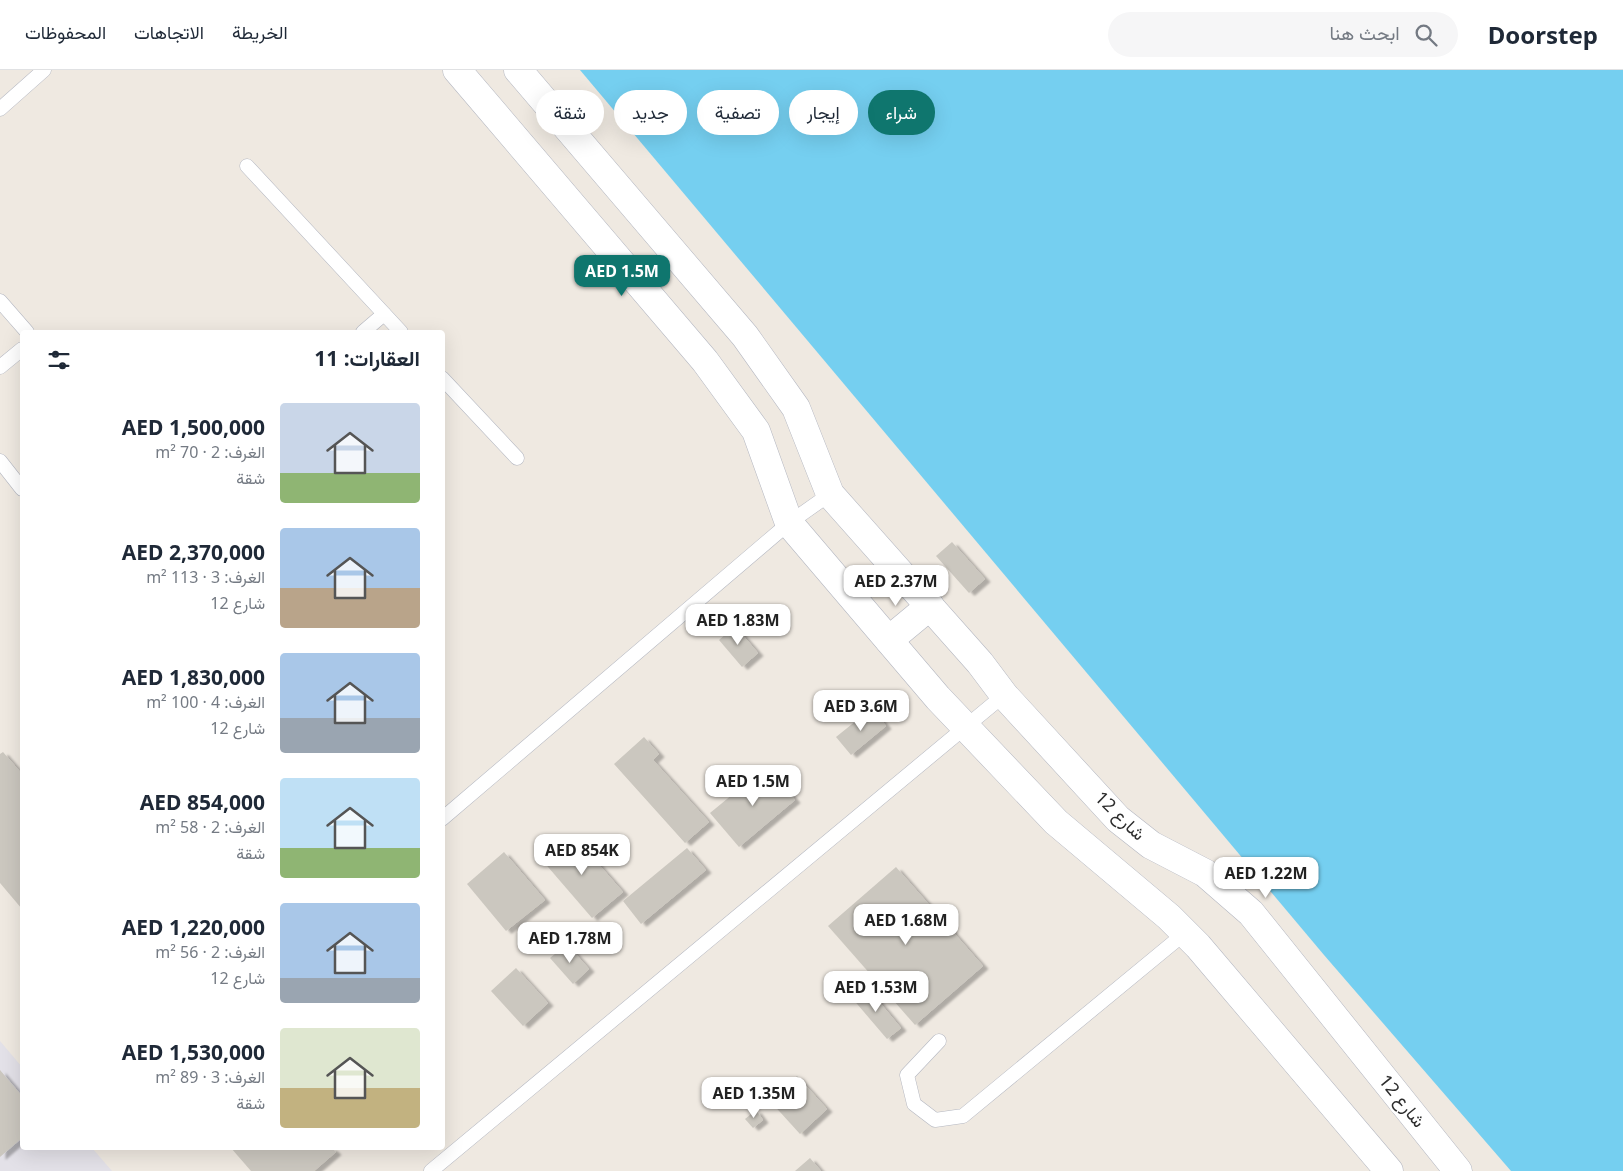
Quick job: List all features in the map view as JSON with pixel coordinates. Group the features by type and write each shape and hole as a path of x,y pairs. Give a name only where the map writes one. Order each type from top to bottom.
{"street":[{"path":"458,70 705,361 730,394 756,431 789,523 965,726 1072,838 1169,917 1185,933 1389,1171"},
{"path":"518,70 745,336 773,374 796,408 830,494"},
{"name":"شارع 12","path":"830,494 930,606 1004,694 1118,819 1151,845 1205,874 1251,914 1458,1171"},
{"path":"889,640 930,606"}],"lane":[{"path":"0,109 44,70"},
{"path":"247,166 399,330"},
{"path":"0,301 25,330"},
{"path":"364,330 384,314"},
{"path":"0,366 20,351"},
{"path":"445,381 517,458"},
{"path":"0,461 20,486"},
{"path":"445,816 789,523 830,494"},
{"path":"431,1171 1004,694"},
{"path":"939,1041 907,1075 914,1104 935,1120 963,1116 1185,933"}],"shaded area":[{"path":"0,1041 20,1065 20,1150 94,1150 112,1171 0,1171"}],"water":[{"path":"580,70 1623,70 1623,1171 1511,1171 1324,955 635,135 687,135 687,90 614,90 614,110 604,99 604,90 597,90"}],"building":[{"path":"952,542 985,579 969,593 936,556"},
{"path":"735,626 758,653 742,667 719,640"},
{"path":"872,708 886,726 851,755 836,737"},
{"path":"644,737 659,754 653,760 709,822 685,843 614,764"},
{"path":"3,752 20,772 20,907 0,883 0,754"},
{"path":"767,766 795,800 739,847 710,813"},
{"path":"572,834 623,892 592,918 542,860"},
{"path":"687,848 706,870 641,924 623,901"},
{"path":"504,852 545,900 506,931 467,884"},
{"path":"896,867 983,966 915,1025 828,926"},
{"path":"567,944 589,969 573,984 550,958"},
{"path":"516,968 548,1003 523,1026 491,991"},
{"path":"866,986 901,1028 887,1039 852,998"},
{"path":"0,1070 20,1094 20,1140 0,1157"},
{"path":"797,1076 827,1109 800,1134 770,1101"},
{"path":"756,1110 763,1120 753,1128 745,1119"},
{"path":"233,1150 334,1150 336,1152 314,1171 251,1171"},
{"path":"810,1158 821,1171 795,1171"}]}
